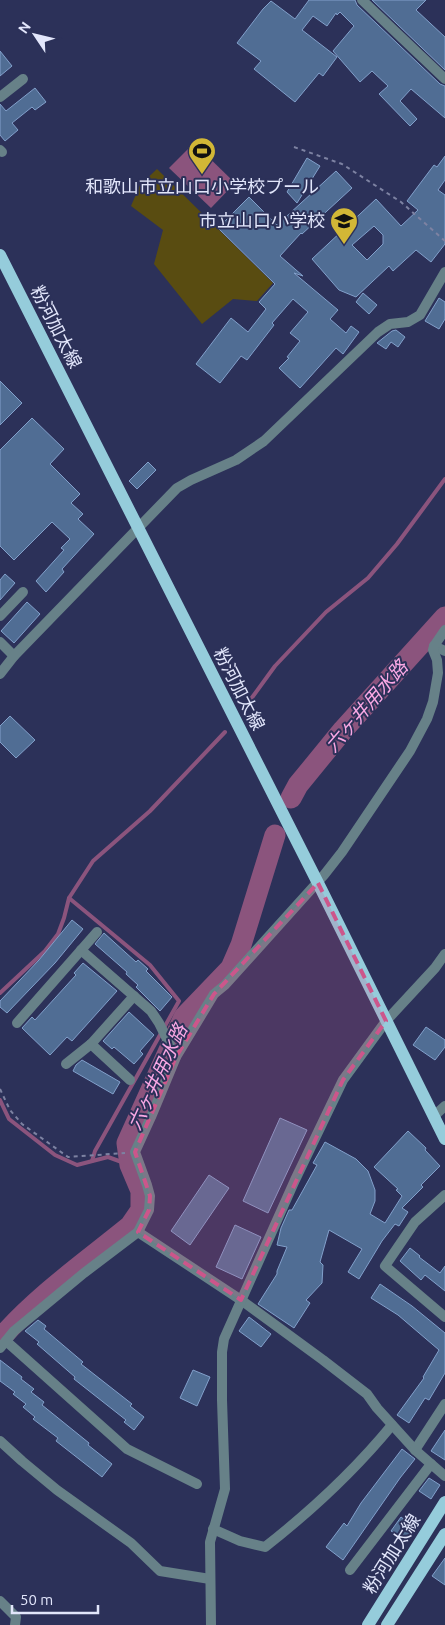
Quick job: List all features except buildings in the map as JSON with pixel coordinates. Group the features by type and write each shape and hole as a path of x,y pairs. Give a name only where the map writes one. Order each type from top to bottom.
{"main road":[{"name":"粉河加太線","path":"0,255 318,883 445,1139"},
{"name":"粉河加太線","path":"368,1625 445,1502"},
{"name":"粉河加太線","path":"387,1625 445,1534"}],"street":[{"path":"362,0 445,79"},
{"path":"0,97 23,79"},
{"path":"0,674 14,656 177,488 236,460 264,441 378,332 390,324 408,322 420,315 442,284 445,272"},
{"path":"0,616 23,592"},
{"path":"198,1484 127,1449 3,1344 14,1331 84,1273 138,1232 149,1210 150,1196 135,1152 176,1057 214,994 225,985 318,883 342,852 404,759 433,702 438,680 437,660 433,650 445,630"},
{"path":"0,642 14,656"},
{"path":"434,646 445,651"},
{"path":"17,1022 97,932"},
{"path":"81,950 151,1011 176,1057"},
{"path":"211,1625 210,1542 225,1489 222,1352 224,1339 295,1180 343,1080 386,1021 435,968 445,954"},
{"path":"66,1064 91,1044 134,996"},
{"path":"91,1044 130,1080"},
{"path":"434,1116 445,1106"},
{"path":"445,1195 415,1222 386,1266 445,1317"},
{"path":"138,1232 241,1300 367,1394 376,1408 392,1425 445,1476"},
{"path":"416,1450 445,1404"},
{"path":"213,1529 240,1540 265,1547 340,1481 369,1453 392,1425"},
{"path":"0,1441 56,1490 131,1543 160,1571 210,1580"},
{"path":"350,1570 431,1464"},
{"path":"0,1601 16,1617 15,1625"}],"path":[{"path":"294,147 342,164 401,202 445,240"},
{"path":"0,1089 10,1110 22,1124 68,1157 135,1152"}],"highlighted area":[{"path":"318,883 386,1021 343,1080 241,1300 138,1232 149,1210 150,1196 135,1152 176,1057 214,994"}],"shaded area":[{"name":"和歌山市立山口小学校プール","path":"194,143 235,183 211,208 169,168"},
{"path":"157,169 273,283 257,301 233,299 202,324 154,264 163,230 131,206 140,185"}],"waterway":[{"path":"248,703 275,666 326,612 368,578 397,544 445,479"},
{"name":"六ヶ井用水路","path":"291,798 298,785 343,730 445,617"},
{"path":"0,993 45,951 58,934 69,898 93,861 150,811 225,732"},
{"name":"六ヶ井用水路","path":"0,1339 14,1323 46,1294 130,1226 141,1210 141,1191 130,1165 127,1143 184,1017 231,968 241,945 275,835"},
{"path":"69,898 150,965 179,1001 95,1151 92,1161"},
{"path":"0,1100 9,1119 55,1155 77,1165 108,1157 130,1165"}],"place":[{"name":"和歌山市立山口小学校プール","path":"202,175"},
{"name":"市立山口小学校","path":"344,245"}]}
